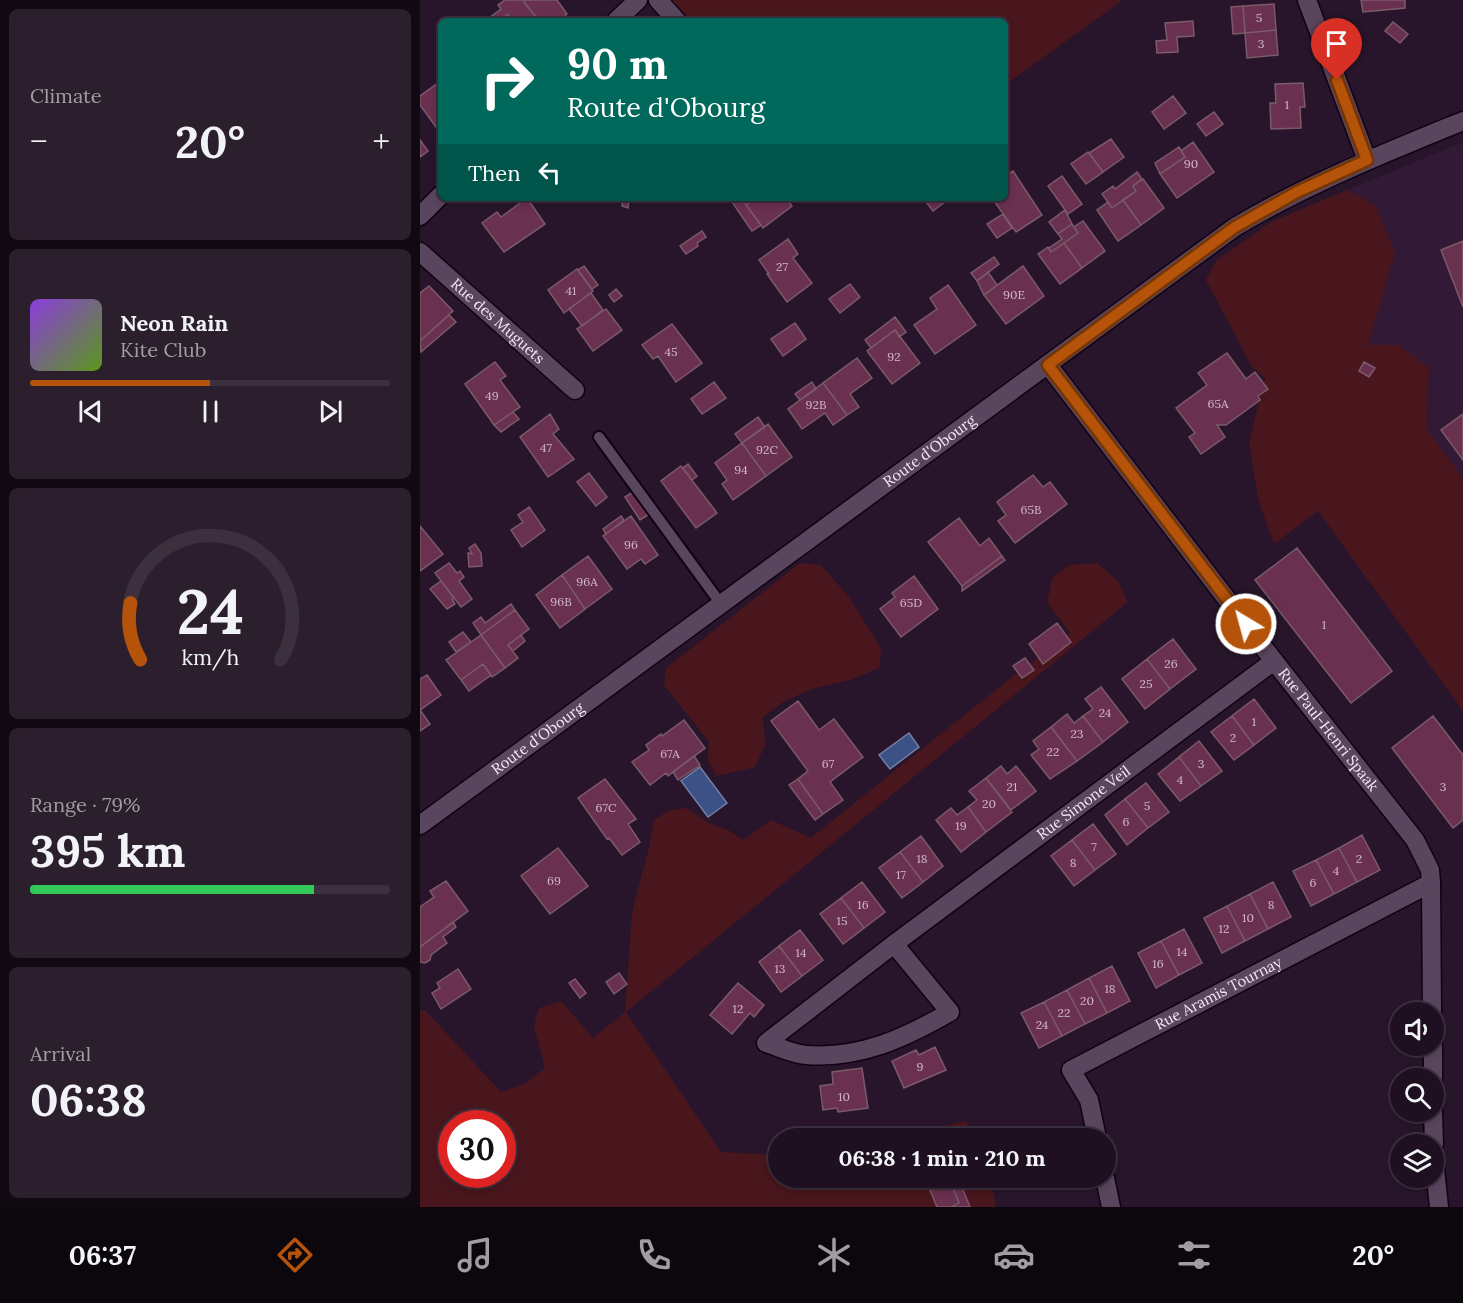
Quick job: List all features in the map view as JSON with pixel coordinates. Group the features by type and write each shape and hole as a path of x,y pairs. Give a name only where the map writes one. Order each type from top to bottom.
{"street":[{"path":"619,18 638,0"},
{"path":"657,0 674,18"},
{"path":"1307,0 1367,160"},
{"name":"Route d'Obourg","path":"420,825 1235,227 1297,192 1367,160 1463,121"},
{"path":"420,216 438,198"},
{"name":"Rue des Muguets","path":"420,252 575,390"},
{"name":"Rue Paul-Henri Spaak","path":"1048,365 1275,662 1415,840 1430,870 1432,1002"},
{"name":"Rue Simone Veil","path":"894,944 950,1012 914,1033 876,1047 840,1055 804,1055 766,1044 894,944 1275,662"},
{"name":"Rue Aramis Tournay","path":"1095,1128 1089,1100 1071,1070 1431,883"},
{"path":"1107,1188 1111,1207"},
{"path":"1437,1188 1439,1207"}],"lane":[{"path":"599,436 721,604"}],"shaded area":[{"path":"658,0 1123,0 1008,83 1008,18 674,18"},
{"path":"1463,142 1463,478 1427,428 1429,368 1252,367 1206,280 1216,261 1271,222"},
{"path":"1347,190 1376,206 1395,252 1368,345 1399,345 1429,368 1427,428 1463,478 1463,711 1318,511 1274,544 1258,499 1249,442 1265,378 1252,367 1206,280 1216,261 1271,222"},
{"path":"800,563 821,565 849,597 881,648 879,668 850,680 812,689 783,702 763,717 765,745 755,767 717,776 708,761 709,742 664,685 666,668"},
{"path":"1097,563 1118,581 1128,602 626,1012 721,1152 768,1154 768,1188 993,1188 996,1207 420,1207 420,1011 425,1010 501,1092 526,1083 545,1068 534,1026 539,1008 561,1001 593,1038 625,1012 632,913 654,820 670,810 687,808 707,822 730,831 743,840 771,820 811,838 1070,633 1047,602 1053,577 1070,565"},
{"path":"965,1121 971,1128 936,1128"}],"water":[{"path":"909,733 919,747 890,769 879,755"},
{"path":"700,767 727,803 708,817 681,781"}],"building":[{"path":"505,0 526,0 524,2 537,18 511,18 508,14 503,18 489,18 501,9 498,5"},
{"path":"526,0 557,0 567,14 562,18 537,18 524,2"},
{"path":"1361,0 1405,0 1405,8 1363,12"},
{"path":"1274,4 1276,30 1245,33 1243,6"},
{"path":"1243,6 1245,33 1233,34 1231,7"},
{"path":"1193,21 1194,36 1177,37 1178,52 1157,53 1156,41 1167,40 1165,23"},
{"path":"1393,22 1408,34 1400,43 1385,31"},
{"path":"1276,30 1278,55 1247,58 1245,33"},
{"path":"438,83 438,126 436,127 420,105 420,96"},
{"path":"1303,83 1305,107 1300,107 1301,128 1271,129 1270,103 1276,103 1275,84"},
{"path":"1173,96 1186,113 1164,129 1152,112"},
{"path":"1214,112 1223,124 1206,136 1197,124"},
{"path":"1111,139 1124,157 1103,172 1089,153"},
{"path":"420,140 428,151 420,157"},
{"path":"1193,142 1214,172 1177,198 1160,174 1185,157 1181,151"},
{"path":"1179,147 1185,157 1160,174 1155,163"},
{"path":"1088,152 1103,172 1086,184 1071,164"},
{"path":"1013,171 1042,215 1016,232 994,201 1008,201 1008,174"},
{"path":"1137,172 1142,179 1133,186 1136,191 1112,208 1102,194 1113,186 1115,189"},
{"path":"1062,176 1082,204 1068,214 1048,186"},
{"path":"1143,179 1164,208 1141,225 1123,200 1136,191 1133,186"},
{"path":"1123,200 1141,225 1118,241 1097,210 1108,202 1112,208"},
{"path":"523,201 529,201 545,224 504,252 482,223 497,212 501,217"},
{"path":"623,201 629,201 628,208 622,206"},
{"path":"743,201 761,225 752,231 732,202"},
{"path":"752,201 788,201 792,206 763,228 746,205"},
{"path":"925,201 946,201 933,211"},
{"path":"1065,210 1072,224 1058,234 1049,222"},
{"path":"1003,214 1012,228 997,238 987,224"},
{"path":"1083,221 1105,251 1082,268 1064,243 1078,233 1074,227"},
{"path":"1072,224 1078,233 1051,252 1049,248 1062,239 1058,234"},
{"path":"702,231 706,237 686,254 680,246"},
{"path":"788,239 798,254 793,258 812,283 787,302 759,260"},
{"path":"1463,241 1463,307 1441,250"},
{"path":"1064,243 1082,268 1060,284 1038,254 1048,247 1051,252"},
{"path":"994,257 999,264 977,281 971,273"},
{"path":"584,266 598,285 592,289 578,270"},
{"path":"1023,266 1044,296 1006,324 984,295"},
{"path":"577,269 593,291 564,313 548,290"},
{"path":"988,272 997,285 984,295 977,281"},
{"path":"850,284 860,297 840,313 829,299"},
{"path":"948,285 976,325 935,354 914,325 937,309 930,298"},
{"path":"429,286 453,311 420,341 420,293"},
{"path":"616,289 622,296 614,302 609,295"},
{"path":"591,293 603,310 582,326 569,309"},
{"path":"606,309 622,330 593,351 577,329"},
{"path":"449,315 456,322 421,352 420,341"},
{"path":"895,317 906,332 899,337 895,330 871,348 865,340"},
{"path":"795,323 806,339 783,356 771,339"},
{"path":"672,324 702,363 676,382 658,356 653,359 642,345"},
{"path":"895,330 920,363 892,384 867,351"},
{"path":"1227,353 1246,379 1255,372 1268,389 1258,396 1260,400 1226,425 1217,425 1225,437 1201,454 1189,437 1195,433 1176,408 1207,385 1198,373"},
{"path":"857,358 872,378 850,394 859,407 847,415 823,383"},
{"path":"495,362 506,376 500,380 520,407 494,425 465,384"},
{"path":"1364,362 1375,368 1369,377 1359,371"},
{"path":"714,382 726,398 702,414 691,399"},
{"path":"812,382 816,389 800,400 795,394"},
{"path":"823,383 847,415 833,425 825,413 802,429 788,409"},
{"path":"513,412 519,419 501,432 494,425"},
{"path":"550,414 559,429 553,434 574,459 548,477 520,437"},
{"path":"1463,414 1463,460 1441,430"},
{"path":"758,417 765,427 742,443 735,434"},
{"path":"768,424 792,457 766,476 742,443"},
{"path":"742,443 766,476 733,500 722,484 727,480 715,463"},
{"path":"688,464 697,476 692,480 683,468"},
{"path":"681,466 717,513 696,528 661,481"},
{"path":"589,473 607,497 596,506 577,482"},
{"path":"1033,475 1043,487 1050,482 1067,504 1015,543 998,521 1006,515 997,502"},
{"path":"633,492 648,515 640,520 625,497"},
{"path":"529,507 545,530 522,547 511,530 523,522 518,515"},
{"path":"621,516 624,520 606,534 603,529"},
{"path":"631,516 658,555 645,564 641,559 627,569 603,536"},
{"path":"959,518 980,546 989,538 1002,556 962,586 928,542"},
{"path":"420,526 443,554 420,571"},
{"path":"475,544 481,553 482,566 469,567 468,553 472,554 469,548"},
{"path":"1297,548 1392,671 1351,703 1255,580"},
{"path":"588,556 612,589 585,609 562,575"},
{"path":"1002,556 1005,560 962,591 962,586"},
{"path":"449,563 457,573 460,571 464,577 459,581 472,599 461,607 435,573"},
{"path":"562,575 585,609 560,628 536,595"},
{"path":"914,576 938,609 901,637 880,609 895,597 892,593"},
{"path":"441,581 454,598 452,599 455,604 447,609 430,589"},
{"path":"511,604 515,610 481,635 473,623 481,617 485,623"},
{"path":"515,610 529,629 508,645 518,658 505,668 481,635"},
{"path":"1057,623 1071,642 1043,664 1029,644"},
{"path":"463,632 471,642 456,652 449,642"},
{"path":"481,635 505,668 492,677 483,664 461,680 446,660"},
{"path":"521,635 525,641 513,651 508,645"},
{"path":"1173,639 1196,669 1170,689 1147,659"},
{"path":"1025,658 1034,670 1022,678 1013,666"},
{"path":"1147,659 1170,689 1145,709 1122,679"},
{"path":"483,664 491,675 469,691 461,680"},
{"path":"427,675 441,695 420,710 420,679"},
{"path":"1101,687 1128,722 1103,742 1083,716 1093,709 1085,699"},
{"path":"1254,699 1276,728 1254,745 1232,716"},
{"path":"798,701 819,730 834,719 863,757 830,782 843,800 823,814 798,779 808,771 771,721"},
{"path":"420,710 430,724 420,731"},
{"path":"1067,714 1074,723 1083,716 1103,742 1077,761 1051,727"},
{"path":"1232,716 1254,745 1234,760 1211,732"},
{"path":"1433,716 1463,755 1463,820 1453,828 1392,748"},
{"path":"684,720 705,748 668,776 666,773 650,785 632,762 649,750 646,745"},
{"path":"1051,727 1077,761 1050,779 1031,755 1039,749 1033,741"},
{"path":"1199,741 1222,771 1201,786 1179,757"},
{"path":"694,756 700,765 678,780 673,772"},
{"path":"1179,757 1201,786 1180,801 1158,774"},
{"path":"1001,766 1007,774 1016,766 1036,791 1011,810 986,778"},
{"path":"986,778 1012,812 986,832 968,807 977,800 969,791"},
{"path":"605,779 636,819 628,824 640,842 622,855 609,838 607,839 578,798"},
{"path":"798,779 823,814 815,820 789,785"},
{"path":"1146,783 1169,812 1148,828 1125,799"},
{"path":"1125,799 1148,828 1127,845 1105,815"},
{"path":"968,807 986,832 961,852 936,820 951,808 957,815"},
{"path":"1093,824 1116,854 1095,870 1072,840"},
{"path":"1362,835 1380,870 1357,882 1339,848"},
{"path":"921,836 943,866 923,882 900,852"},
{"path":"1072,840 1095,870 1074,886 1051,856"},
{"path":"558,848 588,886 550,914 521,876"},
{"path":"1339,848 1357,882 1334,894 1316,860"},
{"path":"900,852 923,882 902,898 879,868"},
{"path":"1316,860 1334,894 1311,906 1293,871"},
{"path":"446,881 468,911 420,947 420,907 434,897 430,891"},
{"path":"862,882 885,912 864,928 841,898"},
{"path":"1273,882 1291,917 1268,929 1250,894"},
{"path":"1250,894 1268,929 1245,941 1227,906"},
{"path":"841,898 864,928 843,944 820,914"},
{"path":"1227,906 1245,941 1222,953 1204,918"},
{"path":"453,922 456,927 443,937 447,943 431,955 430,960 425,963 420,962 420,947"},
{"path":"1184,929 1202,963 1179,975 1161,941"},
{"path":"800,930 823,960 802,976 779,946"},
{"path":"1161,941 1179,975 1156,988 1138,953"},
{"path":"779,946 802,976 781,992 759,962"},
{"path":"1112,966 1130,1001 1107,1013 1089,978"},
{"path":"458,969 471,989 441,1009 432,993 440,988 437,983"},
{"path":"619,973 627,984 614,994 606,982"},
{"path":"1089,978 1107,1013 1085,1024 1067,990"},
{"path":"575,979 586,993 580,998 569,983"},
{"path":"738,983 764,1005 754,1017 750,1013 732,1034 710,1015"},
{"path":"1067,990 1085,1024 1062,1036 1044,1002"},
{"path":"1044,1002 1062,1036 1039,1048 1021,1013"},
{"path":"935,1047 946,1070 904,1088 892,1061 916,1050 919,1055"},
{"path":"862,1068 868,1108 838,1112 837,1108 823,1110 820,1086 833,1084 832,1072"},
{"path":"929,1188 953,1188 959,1203 951,1207 937,1207"},
{"path":"953,1188 962,1188 970,1207 951,1207 959,1203"}],"route":[{"path":"1246,624 1048,365 1235,227 1297,192 1367,160 1337,80"}]}
